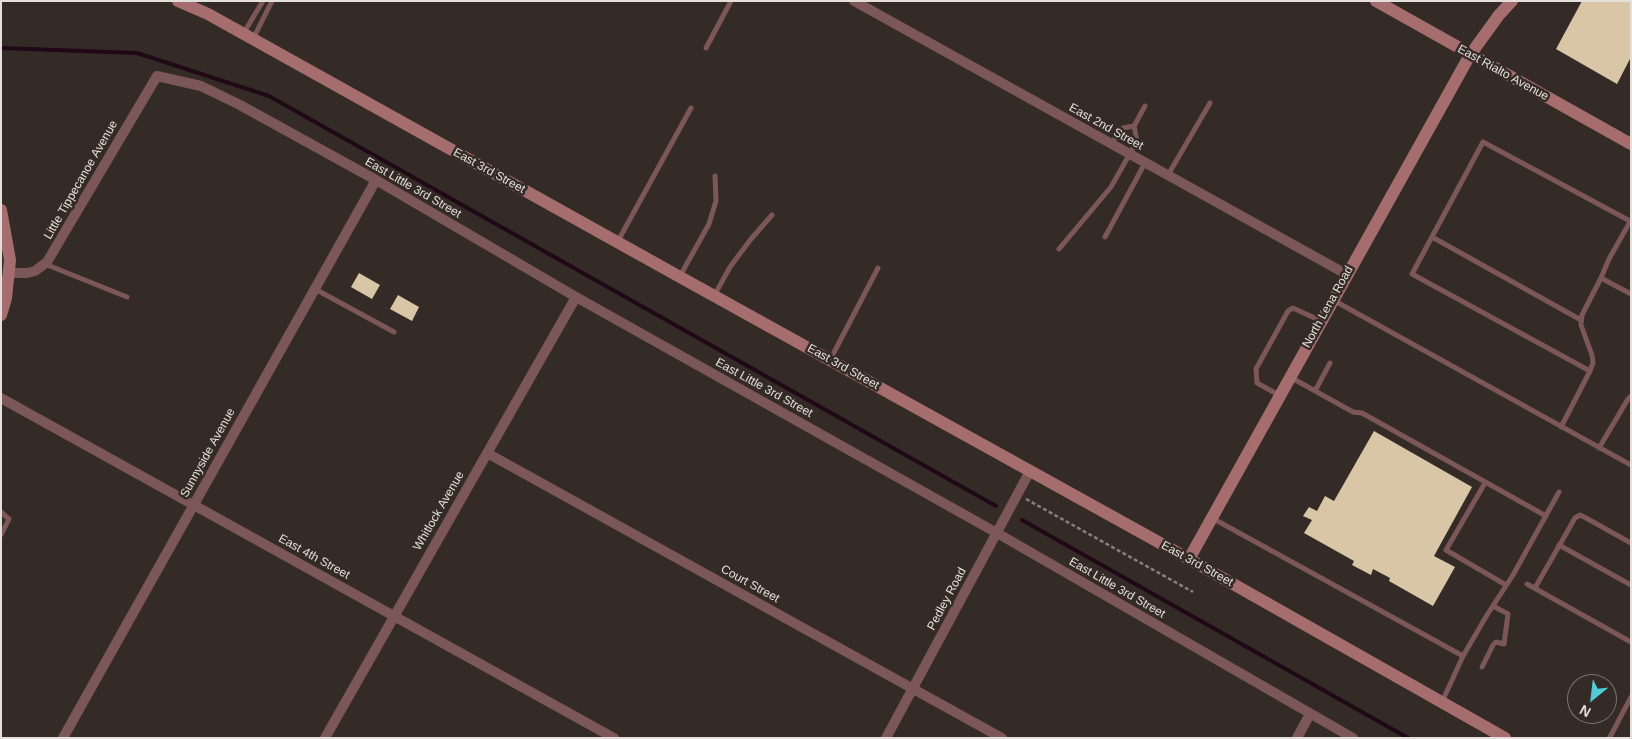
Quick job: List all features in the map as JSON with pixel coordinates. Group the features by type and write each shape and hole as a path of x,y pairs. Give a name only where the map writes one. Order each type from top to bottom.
{"main road":[{"name":"East 3rd Street","path":"178,1 208,14 680,276 1189,559 1505,738"},
{"name":"East Rialto Avenue","path":"1376,1 1631,144"},
{"name":"North Lena Road","path":"1189,559 1346,274 1470,55 1499,15 1512,1"},
{"path":"1,210 8,241 6,298 1,315"}],"street":[{"name":"East 2nd Street","path":"854,1 1346,274"},
{"name":"East Little 3rd Street","path":"157,76 201,86 240,105 376,180 576,297 997,532 1353,738"},
{"name":"Little Tippecanoe Avenue","path":"45,264 157,76"},
{"name":"Sunnyside Avenue","path":"67,736 376,180"},
{"path":"6,272 26,273 45,264"},
{"name":"Whitlock Avenue","path":"325,738 576,297"},
{"name":"East 4th Street","path":"1,398 614,738"},
{"name":"Court Street","path":"487,453 1002,738"},
{"name":"Pedley Road","path":"886,738 1030,471"},
{"path":"1297,738 1310,714"}],"lane":[{"path":"248,37 262,1"},
{"path":"248,37 272,1"},
{"path":"706,48 732,1"},
{"path":"1168,176 1210,103"},
{"path":"1059,248 1110,187 1130,154 1137,141 1134,126 1145,106"},
{"path":"617,242 691,108"},
{"path":"1112,144 1117,134 1123,128 1134,126"},
{"path":"1561,426 1590,371 1593,363 1581,325 1582,315 1630,220 1483,142 1412,274 1590,371"},
{"path":"1105,237 1145,163"},
{"path":"680,276 710,224 716,201 715,176"},
{"path":"714,296 730,267 750,239 772,215"},
{"path":"1432,237 1581,320"},
{"path":"45,264 127,296"},
{"path":"830,360 878,268"},
{"path":"1601,278 1631,294"},
{"path":"315,289 394,332"},
{"path":"1332,300 1631,465"},
{"path":"1279,395 1257,382 1256,370 1288,311 1293,308 1320,321"},
{"path":"1315,391 1330,363"},
{"path":"1290,377 1352,412 1362,413 1546,516"},
{"path":"1599,448 1631,396"},
{"path":"1485,482 1446,550 1506,585"},
{"path":"1442,702 1463,656 1559,492"},
{"path":"1,512 10,519 1,535"},
{"path":"1535,588 1575,518 1580,515 1631,543"},
{"path":"1212,518 1463,656"},
{"path":"1559,545 1631,585"},
{"path":"1527,584 1631,642"},
{"path":"1482,666 1496,642 1504,644 1508,614 1493,606"},
{"path":"1610,737 1631,697"}],"path":[{"path":"1018,494 1193,592"}],"building":[{"path":"1582,1 1631,1 1631,57 1617,84 1556,49"},
{"path":"359,273 380,285 372,299 351,287"},
{"path":"398,295 419,307 412,321 390,309"},
{"path":"1374,431 1472,487 1434,556 1455,567 1433,606 1389,581 1390,578 1373,569 1371,575 1352,565 1354,561 1304,533 1312,520 1303,516 1309,507 1317,511 1325,496 1334,501"}],"waterway":[{"path":"1,48 137,53 269,96 996,506"},
{"path":"1022,520 1408,738"}]}
